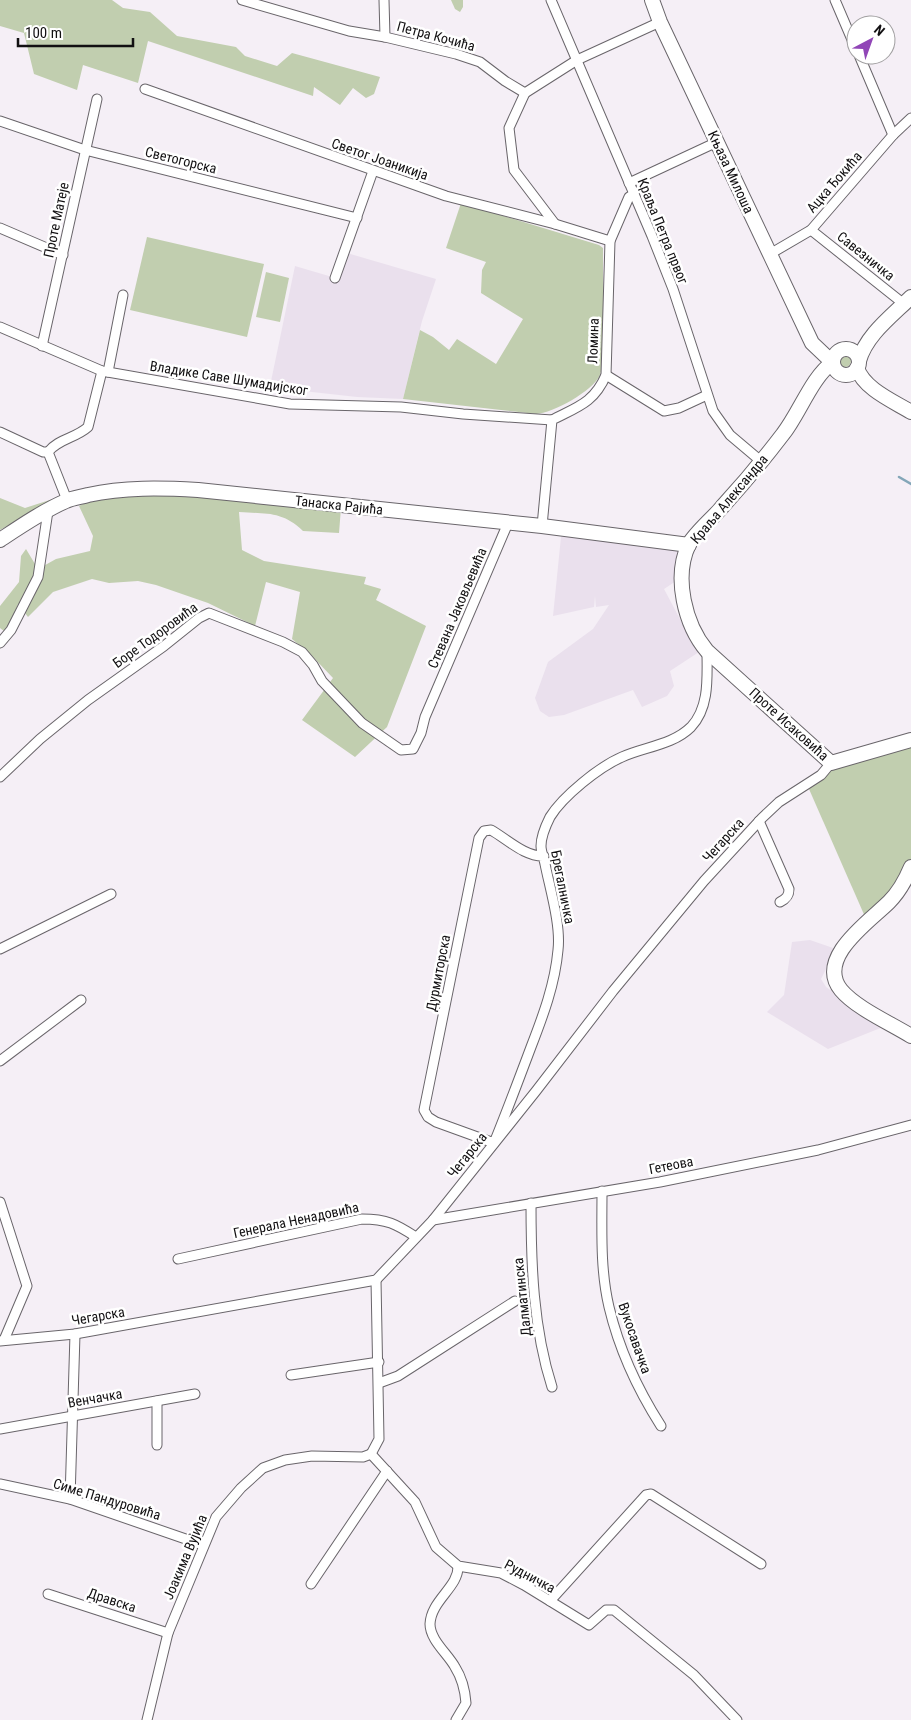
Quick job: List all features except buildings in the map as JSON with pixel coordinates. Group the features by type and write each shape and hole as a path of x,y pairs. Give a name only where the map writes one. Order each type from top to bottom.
{"street":[{"name":"Петра Кочића","path":"242,0 268,4 349,31 385,37 456,54 480,62 525,93"},
{"path":"384,0 385,37"},
{"name":"Краља Петра првог","path":"550,0 673,289 713,411 724,428 738,443 762,462"},
{"name":"Књаза Милоша","path":"652,0 660,22 812,343 838,362"},
{"path":"835,0 846,26"},
{"path":"555,224 514,170 509,128 525,93 577,60 660,22"},
{"path":"863,65 893,135"},
{"name":"Светог Јоаникија","path":"145,89 446,196 555,224 610,242"},
{"name":"Проте Матеје","path":"42,346 97,99"},
{"name":"Ацка Ђокића","path":"770,254 811,230 893,135 911,118"},
{"name":"Светогорска","path":"0,120 85,150 357,218"},
{"path":"629,183 717,142"},
{"path":"335,278 373,171"},
{"name":"Ломина","path":"552,420 589,400 602,385 606,375 610,242 630,197 634,194"},
{"path":"0,228 63,255"},
{"name":"Савезничка","path":"811,230 907,301"},
{"path":"48,452 54,445 88,428 105,371 123,295"},
{"path":"838,362 851,374 858,365 862,352 875,333 907,301"},
{"name":"Владике Саве Шумадијског","path":"0,327 105,371 290,404 401,406 463,414 552,420"},
{"path":"838,362 856,344 875,333"},
{"path":"812,343 816,366 815,382"},
{"path":"838,362 849,349 856,353 862,378 878,392 911,412"},
{"path":"838,362 865,387 878,392"},
{"name":"Краља Александра","path":"707,651 695,635 684,603 683,576 689,545 762,462 788,428 815,382 828,373 838,362"},
{"path":"606,375 664,411 679,408 707,395"},
{"path":"542,526 552,420"},
{"path":"0,432 43,452 48,452"},
{"path":"48,452 67,500"},
{"name":"Танаска Рајића","path":"0,540 22,525 67,500 104,491 134,488 175,488 542,526 689,545"},
{"path":"0,643 10,630 38,577 48,511"},
{"name":"Стевана Јаковљевића","path":"431,704 508,523"},
{"name":"Боре Тодоровића","path":"0,777 40,739 88,700 164,646 199,618 209,613 283,642 302,652 322,681 362,723 401,750 413,749 431,704"},
{"name":"Проте Исаковића","path":"707,651 831,763 911,740"},
{"name":"Брегалничка","path":"494,1143 546,1006 558,948 557,919 541,845 542,835 550,817 562,802 600,770 622,757 668,742 690,727 700,712 707,688 707,651"},
{"name":"Чегарска","path":"2,1341 75,1334 376,1280 433,1220 667,924 759,821 779,802 821,775 831,763"},
{"path":"759,821 789,889 789,894 785,900 780,902"},
{"name":"Дурмиторска","path":"494,1143 436,1122 428,1117 424,1110 479,838 484,831 490,830 536,857 544,856"},
{"path":"911,867 899,890 890,901 852,936 840,952 834,974 840,989 850,998 911,1036"},
{"path":"0,950 111,894"},
{"path":"0,1062 81,1000"},
{"name":"Гетеова","path":"433,1220 660,1182 818,1150 911,1125"},
{"name":"Вукосавачка","path":"602,1191 604,1272 608,1306 636,1383 661,1426"},
{"path":"0,1202 27,1286 2,1341"},
{"name":"Далматинска","path":"531,1203 532,1261 538,1328 544,1360 552,1387"},
{"name":"Генерала Ненадовића","path":"178,1259 362,1219 381,1219 401,1227 416,1237"},
{"path":"376,1280 380,1439 371,1454 415,1502 436,1547 458,1566 455,1578 438,1601 430,1624 438,1643 463,1682 466,1704 460,1718"},
{"path":"379,1382 398,1376 515,1301"},
{"path":"70,1499 75,1334"},
{"path":"291,1375 378,1362"},
{"name":"Венчачка","path":"0,1429 195,1394"},
{"path":"157,1401 157,1445"},
{"name":"Јоакима Вујића","path":"147,1720 168,1633 216,1517 241,1488 264,1468 285,1460 312,1456 363,1457 371,1454"},
{"path":"311,1584 387,1471"},
{"name":"Симе Пандуровића","path":"0,1484 70,1499 203,1545"},
{"path":"550,1601 646,1494 651,1494 761,1564"},
{"name":"Рудничка","path":"458,1566 501,1573 589,1625 606,1610 614,1610 694,1675 737,1720"},
{"name":"Дравска","path":"48,1594 168,1633"}],"shaded area":[{"path":"347,253 436,279 422,321 403,399 357,397 270,386 295,266 339,279"},
{"path":"565,535 680,550 676,581 664,589 681,621 702,650 670,671 674,686 667,696 642,707 633,690 564,715 549,717 540,711 535,698 548,662 593,629 609,605 596,607 595,596 594,607 553,616 561,537"},
{"path":"810,940 836,949 821,979 826,987 883,1027 828,1049 767,1012 784,995 792,942"}],"green space":[{"path":"0,0 112,0 123,8 150,12 177,36 236,47 245,56 277,66 292,53 380,77 374,94 366,98 353,88 340,105 314,87 313,96 148,41 138,83 83,65 77,90 34,74 24,33 0,26"},
{"path":"451,0 463,0 463,7 460,12 455,9"},
{"path":"461,203 599,245 603,248 602,370 596,381 589,388 572,400 552,410 536,414 403,399 420,330 433,337 449,350 457,339 496,364 523,319 481,293 482,270 486,262 446,248"},
{"path":"147,237 264,264 247,337 130,310"},
{"path":"266,272 289,278 280,322 256,317"},
{"path":"843,355 847,355 851,361 847,367 843,367 839,363 839,359"},
{"path":"133,490 341,508 339,533 303,531 281,517 239,512 242,550 264,561 366,577 364,584 381,589 376,600 426,626 387,727 355,757 302,720 333,678 292,639 300,592 266,582 255,626 208,603 156,585 138,581 109,583 92,579 53,592 28,617 18,604 13,619 4,631 0,628 0,606 19,582 21,556 26,549 38,569 56,559 90,551 93,536 79,506 93,499"},
{"path":"62,496 0,530 0,498 25,508"},
{"path":"911,746 911,859 898,884 866,919 809,789 833,769"}],"waterway":[{"path":"899,477 911,484"}]}
